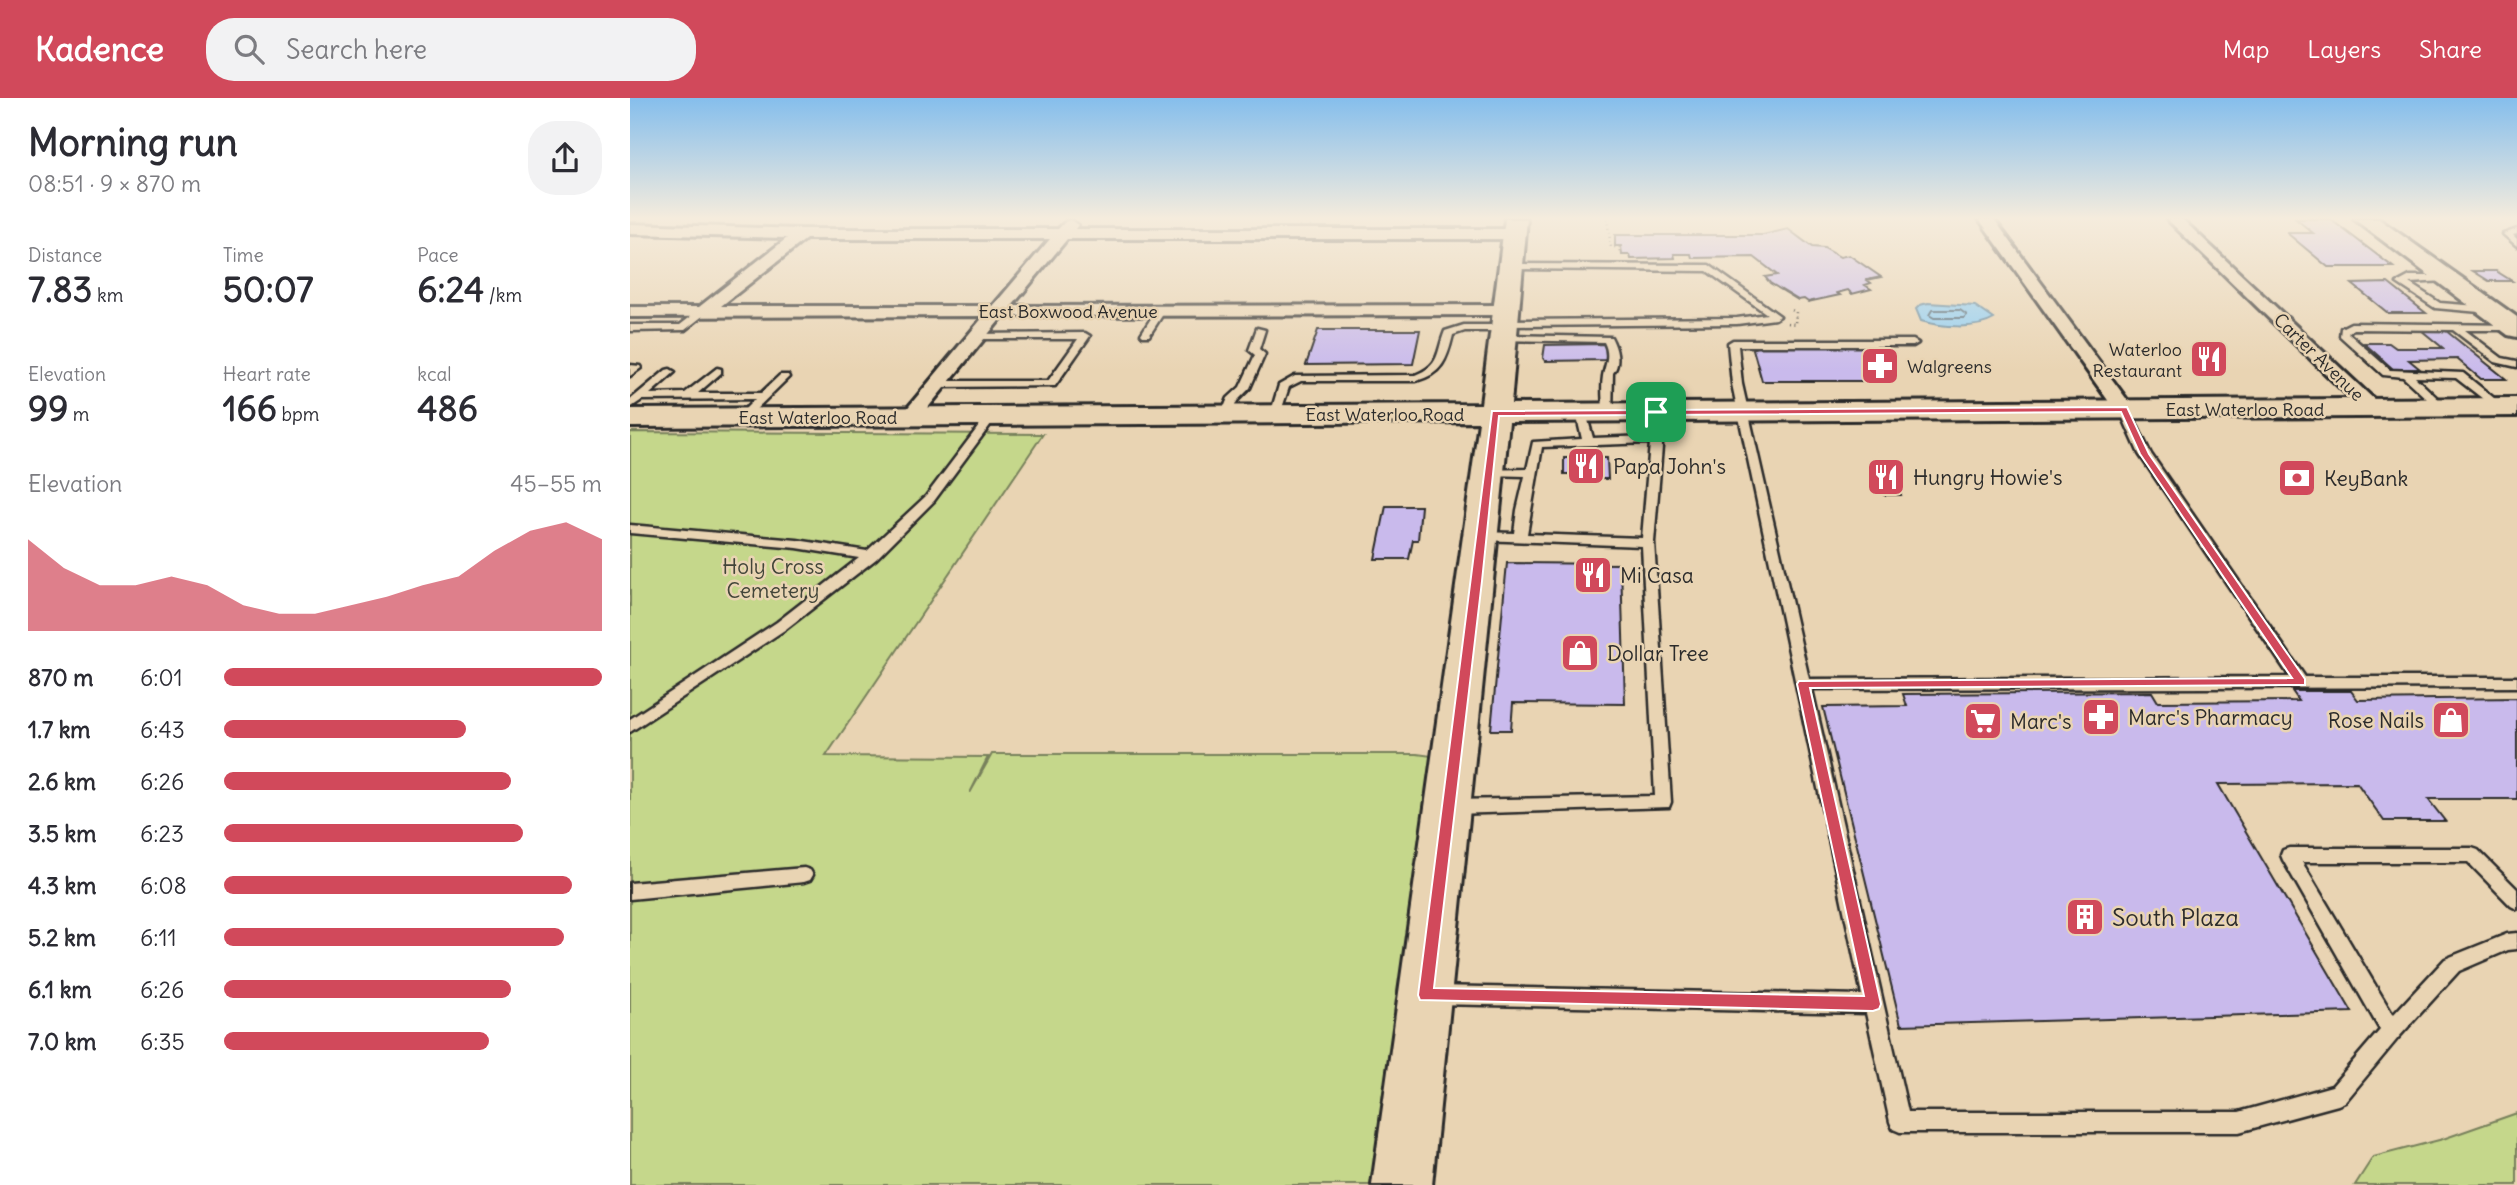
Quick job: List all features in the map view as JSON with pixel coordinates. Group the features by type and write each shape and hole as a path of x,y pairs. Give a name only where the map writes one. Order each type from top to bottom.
{"main road":[{"path":"1402,1185 1448,807 1501,537 1488,472 1512,270"},
{"path":"2435,270 2515,328"},
{"name":"East Waterloo Road","path":"633,407 741,418 1594,413 1656,426 1740,398 2124,409 2509,407"}],"street":[{"path":"704,311 757,270"},
{"path":"910,417 1034,270"},
{"path":"2023,270 2124,409"},
{"name":"Carter Avenue","path":"2227,270 2372,408"},
{"name":"East Boxwood Avenue","path":"630,312 1160,311 1504,325"}],"lane":[{"path":"1275,415 1284,385 1299,378 1416,378 1434,372 1442,363 1448,333 1464,328 1737,321 1774,316 1711,270"},
{"path":"2446,278 2410,279 2402,283 2438,306 2491,310"},
{"path":"630,328 682,328 704,311"},
{"path":"1146,334 1160,311"},
{"path":"1504,325 1608,339 1612,368 1594,413 1588,442"},
{"path":"2509,407 2459,376 2387,373 2343,334 2344,330 2351,326 2515,328"},
{"path":"2454,326 2499,360 2517,364"},
{"path":"1226,415 1232,400 1245,388 1261,354 1254,350 1260,330"},
{"path":"937,384 1051,384 1085,336 978,336"},
{"path":"1913,343 1732,343 1740,398 1900,1122 2239,1122 2338,1095 2391,1031 2452,965 2507,942 2517,941"},
{"path":"687,397 717,371"},
{"path":"633,407 670,372"},
{"path":"2407,375 2443,408"},
{"path":"741,418 785,377"},
{"path":"633,407 687,397 764,397"},
{"path":"2124,409 2144,454 2301,682"},
{"path":"630,726 760,640 871,556 935,491 992,416"},
{"path":"1448,807 1663,802 1648,542 1656,426 1588,442 1537,444 1523,510 1501,537"},
{"path":"1488,472 1532,473"},
{"path":"630,529 797,544 871,556"},
{"path":"1501,537 1648,542"},
{"path":"1803,684 2517,682"},
{"path":"2391,1031 2288,855 2472,855 2517,901"},
{"path":"630,891 804,875"},
{"path":"1425,995 1873,1004"}],"path":[{"path":"1782,303 1796,312 1795,324 1786,323"}],"green space":[{"name":"Holy Cross Cemetery","path":"630,432 1043,434 826,756 988,757 970,793 992,754 1432,756 1374,1185 630,1185"},
{"path":"2517,1113 2517,1185 2355,1185 2373,1157 2443,1139"}],"water":[{"path":"1928,303 1975,306 1994,319 1978,325 1958,326 1921,321 1916,309"}],"building":[{"path":"1770,270 1870,270 1881,277 1867,280 1871,283 1865,285 1871,289 1852,294 1848,290 1837,293 1840,295 1808,302 1804,299 1798,300 1765,277 1777,275"},
{"path":"2473,271 2496,271 2512,281 2489,281"},
{"path":"2388,283 2426,313 2388,313 2352,284"},
{"path":"1318,330 1420,330 1413,364 1306,365"},
{"path":"2421,330 2445,330 2506,379 2481,379 2457,359 2409,360 2420,369 2393,369 2364,343 2389,343 2396,348 2443,348"},
{"path":"1605,344 1605,348 1609,348 1609,357 1606,357 1606,360 1545,361 1543,358 1545,345"},
{"path":"1760,345 1880,345 1893,375 1885,381 1762,381 1753,349"},
{"name":"Papa John's","path":"1564,458 1607,458 1608,479 1579,479 1579,474 1564,474"},
{"path":"1873,462 1889,462 1901,495 1884,495"},
{"path":"1386,506 1421,506 1418,540 1413,540 1409,559 1375,559"},
{"path":"1507,563 1621,564 1625,704 1513,703 1511,730 1491,730"},
{"name":"South Plaza","path":"2292,691 2351,691 2358,700 2517,698 2517,799 2428,799 2445,821 2384,821 2357,783 2218,784 2352,1012 1901,1025 1823,707 1907,706 1903,694 2152,692 2158,702 2299,701"}],"place":[{"name":"Waterloo Restaurant","path":"2209,359"},
{"name":"Walgreens","path":"1880,366"},
{"name":"Papa John's","path":"1586,466"},
{"name":"Hungry Howie's","path":"1886,477"},
{"name":"KeyBank","path":"2297,478"},
{"name":"Mi Casa","path":"1593,575"},
{"name":"Dollar Tree","path":"1580,653"},
{"name":"Marc's Pharmacy","path":"2101,717"},
{"name":"Rose Nails","path":"2451,720"},
{"name":"Marc's","path":"1983,721"},
{"name":"South Plaza","path":"2085,917"}],"route":[{"path":"2124,409 2144,454 2301,682 1803,684 1873,1004 1425,995 1477,581 1495,413 1656,412 2124,409"}]}
